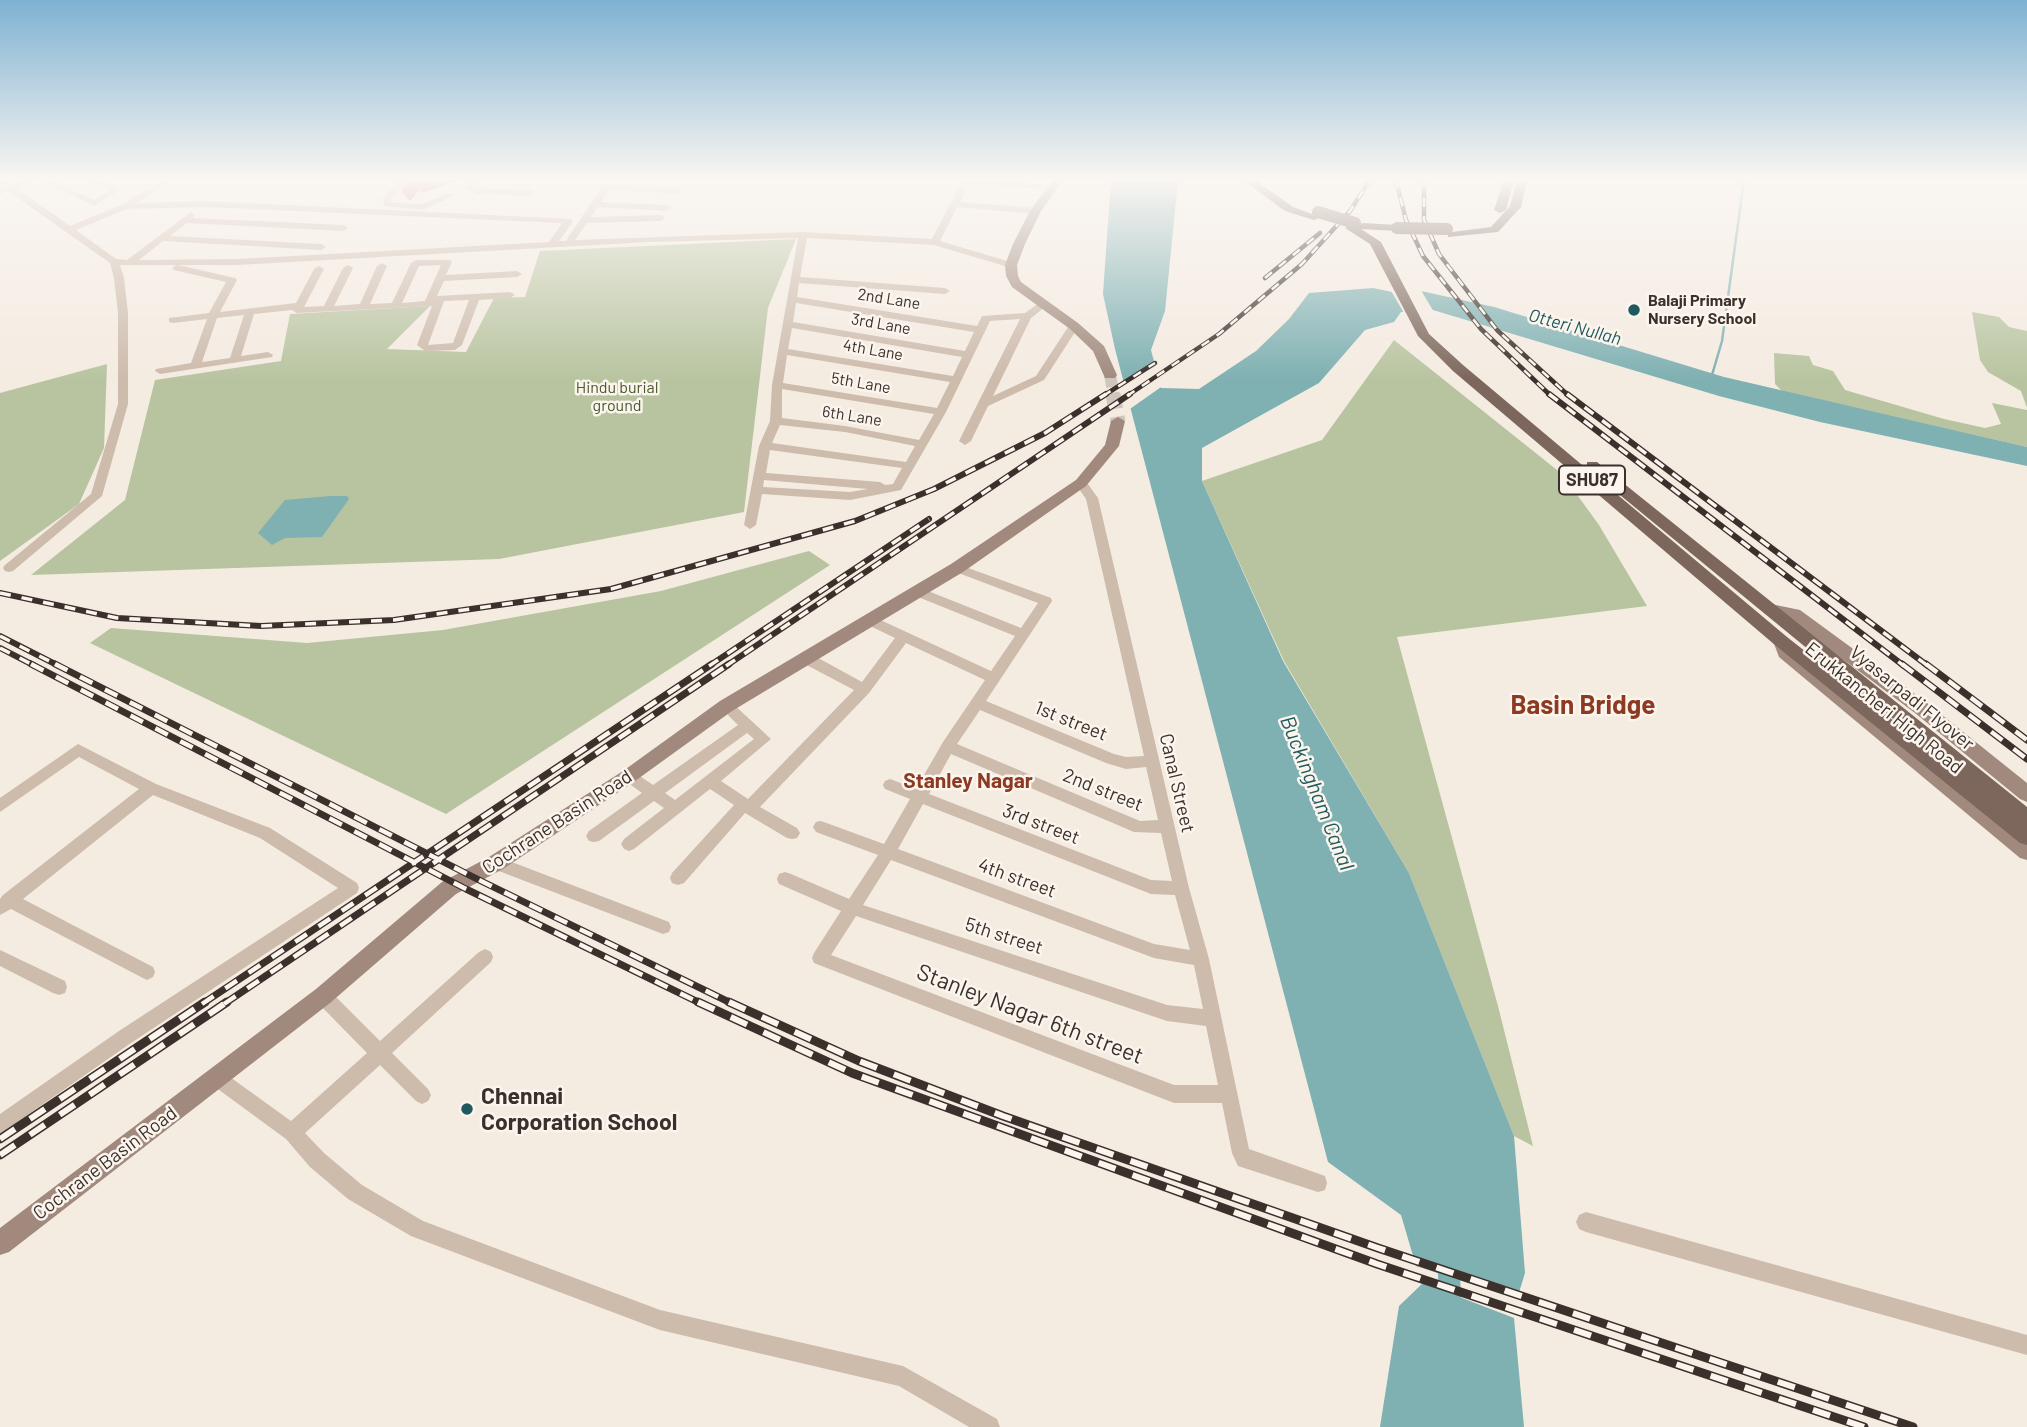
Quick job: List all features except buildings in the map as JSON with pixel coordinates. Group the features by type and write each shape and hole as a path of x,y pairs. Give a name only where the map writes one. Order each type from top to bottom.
{"main road":[{"path":"1020,247 1012,265 1016,285 1074,326 1099,349 1111,375"},
{"name":"SHU87","path":"1378,247 1417,313"},
{"name":"SHU87","path":"1389,247 1403,287"},
{"name":"Erukkancheri High Road","path":"1417,313 1467,363 1771,610 1794,614 1921,708 2027,794"},
{"name":"Erukkancheri High Road","path":"1417,313 1424,336 1458,368 1782,641 1784,653 1819,684 2027,852"},
{"name":"Cochrane Basin Road","path":"0,1243 323,996 449,888 496,863 629,776 726,706 957,568 1081,483 1112,446 1118,421"},
{"name":"Vyasarpadi Flyover","path":"1771,610 1980,789 2027,838"},
{"name":"Vyasarpadi Flyover","path":"1782,641 1980,789 2027,818"}],"street":[{"path":"94,247 114,262 129,263 309,258 507,247"},
{"path":"129,263 150,247"},
{"path":"315,247 321,247"},
{"path":"309,258 321,247"},
{"path":"750,525 765,446 776,421 777,385 785,352 791,299 801,247"},
{"path":"950,247 1012,265"},
{"path":"9,568 96,496 123,404 123,313 119,278 114,262"},
{"path":"396,306 416,263 447,262 433,300 422,345 425,348 451,348 457,345 475,296"},
{"path":"173,263 172,266 180,269 232,280 213,315 196,366"},
{"path":"364,307 382,266"},
{"path":"327,309 348,268"},
{"path":"298,308 319,269"},
{"path":"440,278 517,274"},
{"path":"797,279 945,291"},
{"path":"173,320 250,311 396,306 433,300 510,295"},
{"name":"2nd Lane","path":"791,299 981,330"},
{"path":"965,441 1027,316 1042,305"},
{"path":"234,360 250,311"},
{"path":"757,490 850,496 897,487 941,412 986,318 1027,316"},
{"name":"3rd Lane","path":"788,324 969,355"},
{"path":"984,404 1040,378 1074,326"},
{"name":"4th Lane","path":"785,352 956,380"},
{"path":"160,371 268,355"},
{"name":"5th Lane","path":"777,385 941,412"},
{"name":"6th Lane","path":"776,421 845,429 923,444"},
{"path":"765,446 911,466"},
{"path":"759,476 897,487"},
{"name":"Canal Street","path":"1081,483 1092,498 1181,888 1201,959 1241,1153 1245,1159 1318,1183"},
{"path":"852,908 888,852 917,796 948,746 1046,601 957,568"},
{"path":"918,592 1024,634"},
{"path":"871,621 994,678"},
{"path":"678,878 864,689 903,637"},
{"path":"806,658 864,689"},
{"name":"1st street","path":"977,703 1111,759 1126,763 1152,761"},
{"path":"629,844 764,739 726,706"},
{"path":"594,836 748,725"},
{"name":"2nd street","path":"948,746 1139,827 1167,826"},
{"path":"0,806 78,750 151,788 265,833 351,888 125,1037 0,1125"},
{"path":"629,776 675,808"},
{"path":"710,781 792,833"},
{"name":"3rd street","path":"890,785 1151,887 1181,888"},
{"path":"147,972 4,904 151,788"},
{"name":"4th street","path":"821,827 1154,951 1201,959"},
{"path":"496,863 663,927"},
{"name":"5th street","path":"785,879 852,908 1167,1013 1214,1019"},
{"name":"Stanley Nagar 6th street","path":"852,908 820,958 1174,1094 1227,1094"},
{"path":"292,1133 485,957"},
{"path":"0,958 59,987"},
{"path":"323,996 422,1095"},
{"path":"217,1078 292,1133 317,1160 355,1192 418,1228 660,1320 903,1376 989,1427"},
{"path":"1586,1222 2027,1345"}],"green space":[{"name":"Hindu burial ground","path":"634,247 793,247 768,308 744,512 499,559 31,575 125,500 155,380 281,361 290,314 430,306 387,349 466,352 494,298 525,297 540,251"},
{"path":"1972,312 1999,317 2009,327 2027,331 2027,408 2021,391 1988,372 1980,360"},
{"path":"1394,340 1562,474 1599,525 1647,606 1397,637 1498,1006 1533,1146 1514,1136 1409,873 1284,661 1202,481 1322,440"},
{"path":"1774,353 1809,356 1813,365 1833,371 1845,390 1944,419 1985,428 2001,424 1992,403 2027,410 2027,447 1782,391 1775,384"},
{"path":"107,364 104,448 79,504 0,561 0,393"},
{"path":"809,551 830,565 446,814 90,643 111,628 307,643 443,630 661,591"}],"water":[{"path":"1106,247 1171,247 1165,311 1151,350 1161,388 1199,389 1256,351 1289,319 1309,293 1373,288 1392,292 1421,291 1494,307 1724,377 2027,447 2027,466 1820,422 1719,396 1433,310 1401,312 1394,322 1365,330 1319,383 1202,448 1202,481 1283,661 1409,873 1514,1136 1525,1273 1517,1299 1416,1266 1401,1215 1328,1162 1115,349 1103,294"},
{"path":"347,496 349,499 322,537 285,538 272,545 258,533 285,500"},
{"path":"1423,1283 1514,1318 1524,1427 1380,1427 1399,1306"}],"pier":[{"path":"1419,287 1434,312 1404,313 1390,289"},
{"path":"1157,360 1158,372 1164,385 1127,411 1121,385"}],"waterway":[{"path":"1712,375 1722,341 1735,247"},
{"name":"Buckingham Canal","path":"1448,1258 1451,1313"}],"tunnel":[{"path":"1110,375 1114,396"},
{"path":"1113,394 1118,421"}],"railway":[{"path":"1265,278 1303,247"},
{"path":"1127,396 1219,334 1302,264 1318,247"},
{"path":"1419,247 1423,256 1481,329 1551,396"},
{"path":"1436,247 1497,330 1569,396"},
{"path":"1103,396 1155,363"},
{"path":"0,593 117,618 261,626 394,620 611,589 855,521 934,489 1045,433 1106,394"},
{"path":"726,666 1130,394"},
{"path":"1549,394 1904,666"},
{"path":"1567,394 1928,666"},
{"path":"709,666 929,519"},
{"path":"0,636 59,666"},
{"path":"0,648 35,666"},
{"path":"31,664 414,862"},
{"path":"55,664 427,854"},
{"path":"439,859 729,664"},
{"path":"1902,664 2027,759"},
{"path":"1926,664 2027,740"},
{"path":"427,854 709,666"},
{"path":"414,862 427,854"},
{"path":"427,854 439,859"},
{"path":"426,868 439,859"},
{"path":"439,859 733,1004"},
{"path":"205,1002 414,862"},
{"path":"414,862 426,868"},
{"path":"224,1004 426,868"},
{"path":"426,868 702,1004"},
{"path":"0,1139 205,1002"},
{"path":"0,1155 227,1002"},
{"path":"698,1002 852,1073 1377,1264 1864,1427"},
{"path":"729,1002 859,1061 1003,1116 1378,1248 1913,1427"}],"place":[{"name":"Balaji Primary Nursery School","path":"1634,310"},
{"name":"Chennai Corporation School","path":"467,1109"}],"district":[{"name":"Basin Bridge","path":"1583,705"},
{"name":"Stanley Nagar","path":"968,781"}],"water label":[{"name":"Otteri Nullah","path":"1575,327"}]}
